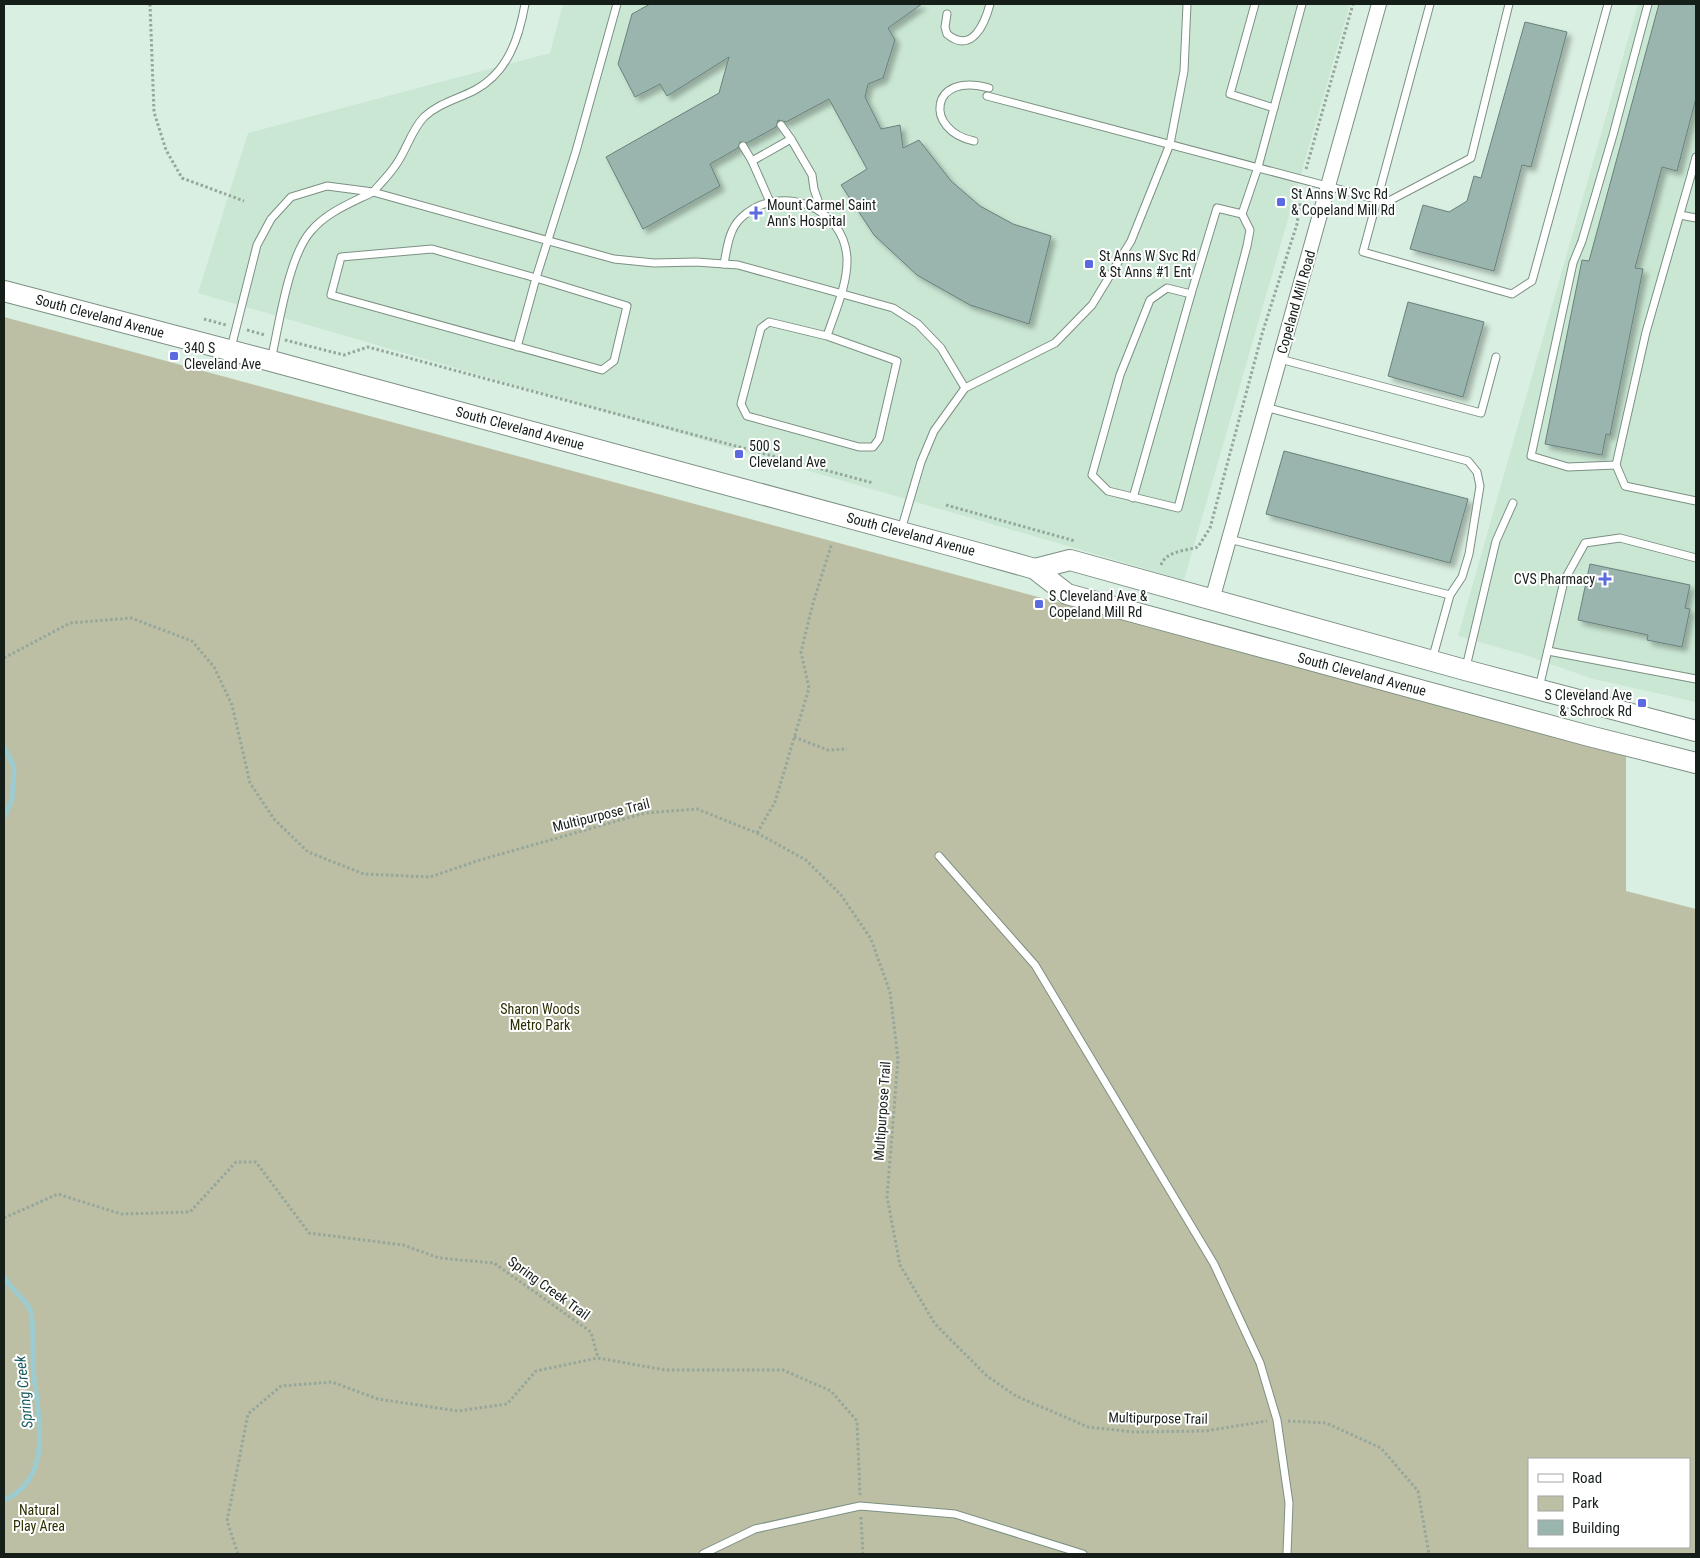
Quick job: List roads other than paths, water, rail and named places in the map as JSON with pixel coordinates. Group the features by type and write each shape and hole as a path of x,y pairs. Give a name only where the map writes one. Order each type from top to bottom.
{"main road":[{"name":"South Cleveland Avenue","path":"4,290 271,360 1035,569 1067,594 1589,736 1696,763"},
{"name":"South Cleveland Avenue","path":"1035,569 1070,560 1465,670 1696,730"}],"street":[{"name":"Copeland Mill Road","path":"1212,600 1265,407 1330,186 1379,4"}],"lane":[{"path":"271,360 294,263 310,232 332,213 373,192 396,165 411,132 426,116 445,103 476,89 493,76 508,59 520,32 525,4"},
{"path":"517,347 617,4"},
{"path":"947,14 945,27 947,34 958,40 964,40 977,34 982,27 990,4"},
{"path":"901,532 921,462 934,431 965,388 1055,343 1092,305 1131,241 1170,144 1184,71 1187,4"},
{"path":"1255,4 1230,94 1274,108"},
{"path":"1191,294 1167,288 1150,300 1120,375 1092,475 1108,492 1178,508 1247,246 1250,230 1242,214 1258,167 1302,4"},
{"path":"1430,4 1363,252 1512,294 1532,281 1608,4"},
{"path":"987,96 1387,202 1471,158 1509,4"},
{"path":"1616,465 1568,467 1532,456 1573,263 1582,240 1613,135 1648,4"},
{"path":"974,141 957,136 944,124 941,106 945,94 952,87 974,84 989,88"},
{"path":"781,125 812,175 814,189 824,215"},
{"path":"752,161 791,139"},
{"path":"743,146 752,161 770,202"},
{"path":"1696,157 1694,171 1646,332 1616,465 1625,486 1696,501"},
{"path":"231,350 257,245 271,219 291,197 327,186 373,192 614,259 654,263 738,264 893,308 918,324 941,348 965,388"},
{"path":"724,264 730,234 741,217 770,202 787,199 806,203 824,215 836,229 844,244 847,258 841,293 827,336"},
{"path":"1133,498 1191,294 1218,208 1242,214"},
{"path":"1680,215 1696,218"},
{"path":"432,248 536,278 627,306 614,360 602,370 332,294 341,257 432,248"},
{"path":"769,322 827,336 897,361 879,439 873,448 860,447 747,416 741,404 761,328 769,322"},
{"path":"1280,359 1481,413 1496,357"},
{"path":"1265,407 1468,461 1478,472 1480,486 1469,554 1462,577 1450,595 1432,660"},
{"path":"1465,670 1496,541 1513,502"},
{"path":"1229,538 1450,595"},
{"path":"1539,689 1564,581 1585,543 1620,538 1696,558"},
{"path":"1548,651 1696,679"},
{"path":"939,856 1035,965 1158,1167 1214,1264 1260,1362 1277,1420 1289,1504 1287,1554"},
{"path":"703,1554 755,1529 860,1506 955,1514 1083,1554"}],"waterway":[{"name":"Spring Creek","path":"4,746 14,767 12,800 4,817"},
{"name":"Spring Creek","path":"4,1276 9,1285 30,1309 40,1441 37,1459 31,1476 21,1490 4,1500"}],"place":[{"name":"St Anns W Svc Rd & Copeland Mill Rd","path":"1281,202"},
{"name":"Mount Carmel Saint Ann's Hospital","path":"756,213"},
{"name":"St Anns W Svc Rd & St Anns #1 Ent","path":"1089,264"},
{"name":"340 S Cleveland Ave","path":"174,356"},
{"name":"500 S Cleveland Ave","path":"739,454"},
{"name":"CVS Pharmacy","path":"1605,579"},
{"name":"S Cleveland Ave & Copeland Mill Rd","path":"1039,604"},
{"name":"S Cleveland Ave & Schrock Rd","path":"1642,703"}],"park label":[{"name":"Sharon Woods Metro Park","path":"540,1018"},
{"name":"Natural Play Area","path":"39,1518"}]}
